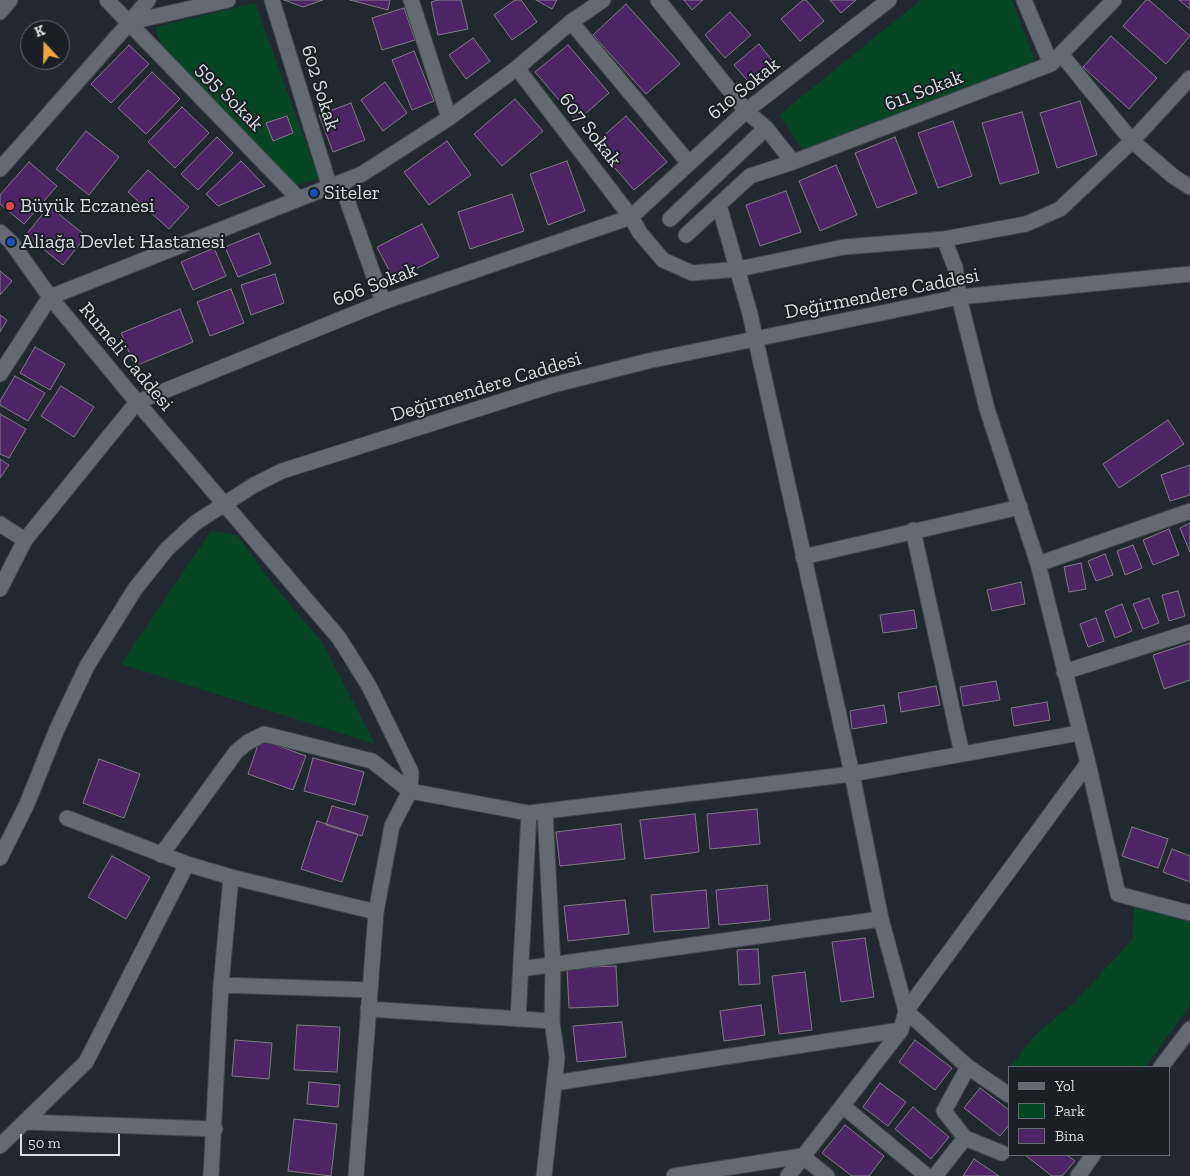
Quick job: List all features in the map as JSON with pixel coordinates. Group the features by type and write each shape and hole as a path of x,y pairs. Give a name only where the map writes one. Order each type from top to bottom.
{"street":[{"path":"0,12 10,0"},
{"name":"595 Sokak","path":"107,0 299,199"},
{"path":"0,169 148,0"},
{"path":"130,22 228,0"},
{"name":"602 Sokak","path":"272,0 335,185 382,302"},
{"path":"411,0 449,118"},
{"path":"0,374 50,297 362,174 449,118 517,68 571,22 602,0"},
{"path":"658,0 746,111 766,128 793,162"},
{"name":"610 Sokak","path":"632,217 688,162 746,111 888,0"},
{"path":"1024,0 1056,59 1132,141 1174,177 1190,187"},
{"name":"611 Sokak","path":"686,235 750,176 793,162 1056,59 1114,0"},
{"path":"571,22 688,162"},
{"name":"607 Sokak","path":"517,68 632,217 640,233 664,260 692,273 739,269 844,247 944,239 1026,224 1060,209 1132,141 1190,78"},
{"path":"670,220 766,128"},
{"path":"719,205 739,269 852,774 880,919 906,1011 968,1066 1008,1095"},
{"name":"606 Sokak","path":"137,402 382,302 632,217"},
{"name":"Rumeli Caddesi","path":"0,232 11,242 50,297 137,402 340,638 369,686 396,737 411,772 410,790"},
{"path":"944,239 955,267 959,297 987,409 1038,564 1088,763 1118,894 1190,914"},
{"name":"Değirmendere Caddesi","path":"0,858 87,666 136,589 166,549 195,523 254,484 282,471 553,385 648,361 959,297 1190,274"},
{"path":"0,589 25,540 137,402"},
{"path":"803,558 913,530 1020,507"},
{"path":"1038,564 1190,511"},
{"path":"0,524 25,540"},
{"path":"913,530 962,754"},
{"path":"1064,672 1190,632"},
{"path":"161,855 236,752 248,742 264,734 372,761 410,790 537,812 852,774 1079,733"},
{"path":"788,1176 802,1156 844,1107 901,1030 906,1011 1088,763"},
{"path":"356,1176 376,912 392,826 410,790"},
{"path":"537,812 553,966 552,1021 557,1058 544,1176"},
{"path":"518,1019 521,969 537,812"},
{"path":"68,818 187,864 231,877 376,912"},
{"path":"0,1146 86,1062 187,864"},
{"path":"211,1176 215,1129 221,985 231,877"},
{"path":"521,969 880,919"},
{"path":"221,985 370,990"},
{"path":"368,1009 552,1021"},
{"path":"1162,1066 1190,1029"},
{"path":"554,1083 901,1030"},
{"path":"968,1066 944,1111 965,1138 1002,1153"},
{"path":"844,1107 927,1176"},
{"path":"26,1122 215,1129"},
{"path":"935,1176 965,1138"},
{"path":"802,1156 814,1176"},
{"path":"674,1176 802,1156 826,1176"},
{"path":"1078,1176 1092,1156"}],"green space":[{"path":"921,0 1012,0 1035,61 804,151 779,115"},
{"path":"255,3 319,179 295,185 161,44 156,27"},
{"path":"211,531 237,535 276,588 322,642 375,744 121,664"},
{"path":"1134,907 1190,922 1190,1005 1147,1066 1012,1066 1036,1034 1075,1002 1132,940"}],"building":[{"path":"284,0 323,0 303,7"},
{"path":"350,0 390,0 388,10"},
{"path":"438,0 461,0 468,29 438,35 431,2"},
{"path":"515,0 521,0 537,22 512,40 494,15"},
{"path":"536,0 557,0 552,9"},
{"path":"684,0 703,0 692,10"},
{"path":"803,0 806,0 824,21 800,41 781,19"},
{"path":"830,0 856,0 841,13"},
{"path":"1146,0 1149,0 1190,36 1166,64 1123,26"},
{"path":"1179,0 1190,0 1190,9"},
{"path":"626,4 680,64 646,94 593,35"},
{"path":"404,8 415,40 382,50 372,18"},
{"path":"730,12 751,35 725,58 705,35"},
{"path":"1111,36 1157,78 1129,109 1083,67"},
{"path":"473,38 490,61 466,79 449,55"},
{"path":"759,44 778,68 754,88 734,65"},
{"path":"129,45 149,64 111,103 91,84"},
{"path":"568,45 609,93 577,121 535,72"},
{"path":"414,51 434,101 412,110 392,60"},
{"path":"152,72 180,99 146,134 118,108"},
{"path":"385,82 407,113 383,131 361,100"},
{"path":"515,99 543,131 502,166 474,134"},
{"path":"1080,101 1097,155 1057,168 1040,113"},
{"path":"351,103 365,140 333,152 319,115"},
{"path":"182,107 209,133 175,168 148,142"},
{"path":"1022,112 1039,173 1000,184 982,123"},
{"path":"287,116 293,133 273,141 266,123"},
{"path":"626,116 667,162 634,190 594,144"},
{"path":"953,121 972,176 938,188 918,133"},
{"path":"86,131 119,157 89,195 56,169"},
{"path":"217,137 233,153 198,190 181,174"},
{"path":"895,137 917,193 877,208 855,153"},
{"path":"447,141 471,175 429,205 404,172"},
{"path":"241,161 265,186 218,206 206,194"},
{"path":"567,161 585,211 548,225 530,174"},
{"path":"29,162 57,186 24,224 0,204 0,195"},
{"path":"836,165 857,215 820,231 799,181"},
{"path":"148,170 189,207 169,229 128,192"},
{"path":"786,191 801,232 760,246 746,205"},
{"path":"512,194 524,231 470,249 458,212"},
{"path":"49,206 86,236 63,265 26,235"},
{"path":"422,224 439,257 394,280 377,247"},
{"path":"259,233 271,264 238,277 225,247"},
{"path":"214,248 226,276 193,290 181,262"},
{"path":"0,271 12,281 0,295"},
{"path":"275,274 284,303 251,315 241,285"},
{"path":"231,289 244,323 210,336 197,302"},
{"path":"180,309 193,342 135,366 121,333"},
{"path":"0,315 7,320 0,332"},
{"path":"35,347 65,364 50,390 20,373"},
{"path":"15,376 45,393 28,421 0,405 0,401"},
{"path":"61,386 94,407 74,437 41,416"},
{"path":"0,414 26,429 9,458 0,454"},
{"path":"1168,420 1184,444 1119,488 1103,464"},
{"path":"0,459 9,465 0,478"},
{"path":"1190,465 1190,495 1170,501 1161,475"},
{"path":"1190,523 1190,552 1180,528"},
{"path":"1169,529 1179,555 1153,565 1143,540"},
{"path":"1133,545 1142,568 1125,575 1117,551"},
{"path":"1105,554 1113,575 1096,581 1088,561"},
{"path":"1081,563 1086,589 1069,592 1064,567"},
{"path":"1021,582 1025,604 992,611 987,590"},
{"path":"1178,591 1185,616 1169,621 1162,595"},
{"path":"1149,598 1159,623 1143,629 1133,604"},
{"path":"1122,604 1132,631 1115,638 1105,611"},
{"path":"914,610 917,628 883,633 880,615"},
{"path":"1096,618 1104,641 1088,647 1080,624"},
{"path":"1190,643 1190,680 1164,689 1153,655"},
{"path":"996,681 1000,700 963,706 960,687"},
{"path":"936,686 940,705 901,712 898,693"},
{"path":"1047,702 1050,720 1014,726 1011,708"},
{"path":"884,705 887,723 852,729 850,711"},
{"path":"260,739 306,756 293,790 248,774"},
{"path":"313,758 364,772 355,805 304,791"},
{"path":"99,759 140,774 124,818 83,803"},
{"path":"332,806 368,816 362,836 326,825"},
{"path":"757,809 760,844 710,849 707,814"},
{"path":"695,814 699,852 645,859 640,820"},
{"path":"317,821 358,834 342,882 301,869"},
{"path":"621,824 625,859 560,866 556,832"},
{"path":"1132,827 1168,839 1158,868 1122,856"},
{"path":"1172,849 1190,856 1190,882 1163,872"},
{"path":"112,856 150,877 126,919 88,897"},
{"path":"767,885 770,920 719,925 716,890"},
{"path":"706,890 709,928 654,932 651,895"},
{"path":"625,900 629,934 568,941 564,906"},
{"path":"865,938 874,997 841,1002 832,942"},
{"path":"758,949 760,984 739,985 737,950"},
{"path":"616,966 618,1006 569,1008 567,968"},
{"path":"805,972 812,1030 779,1034 772,976"},
{"path":"761,1005 765,1035 724,1041 720,1011"},
{"path":"622,1022 626,1057 577,1062 573,1026"},
{"path":"297,1025 340,1027 337,1072 294,1070"},
{"path":"235,1040 272,1043 269,1079 232,1076"},
{"path":"915,1040 952,1068 935,1090 899,1062"},
{"path":"309,1082 340,1085 338,1107 307,1104"},
{"path":"880,1083 906,1102 888,1126 863,1107"},
{"path":"980,1088 1008,1109 1008,1126 1000,1136 964,1108"},
{"path":"913,1107 949,1137 931,1159 895,1129"},
{"path":"294,1119 337,1124 331,1176 288,1171"},
{"path":"845,1125 884,1156 869,1176 852,1176 822,1153"},
{"path":"1026,1156 1068,1156 1075,1161 1062,1176 1052,1176"},
{"path":"974,1159 999,1176 963,1176"}],"place":[{"name":"Siteler","path":"314,193"},
{"name":"Büyük Eczanesi","path":"10,206"},
{"name":"Aliağa Devlet Hastanesi","path":"11,242"}]}
